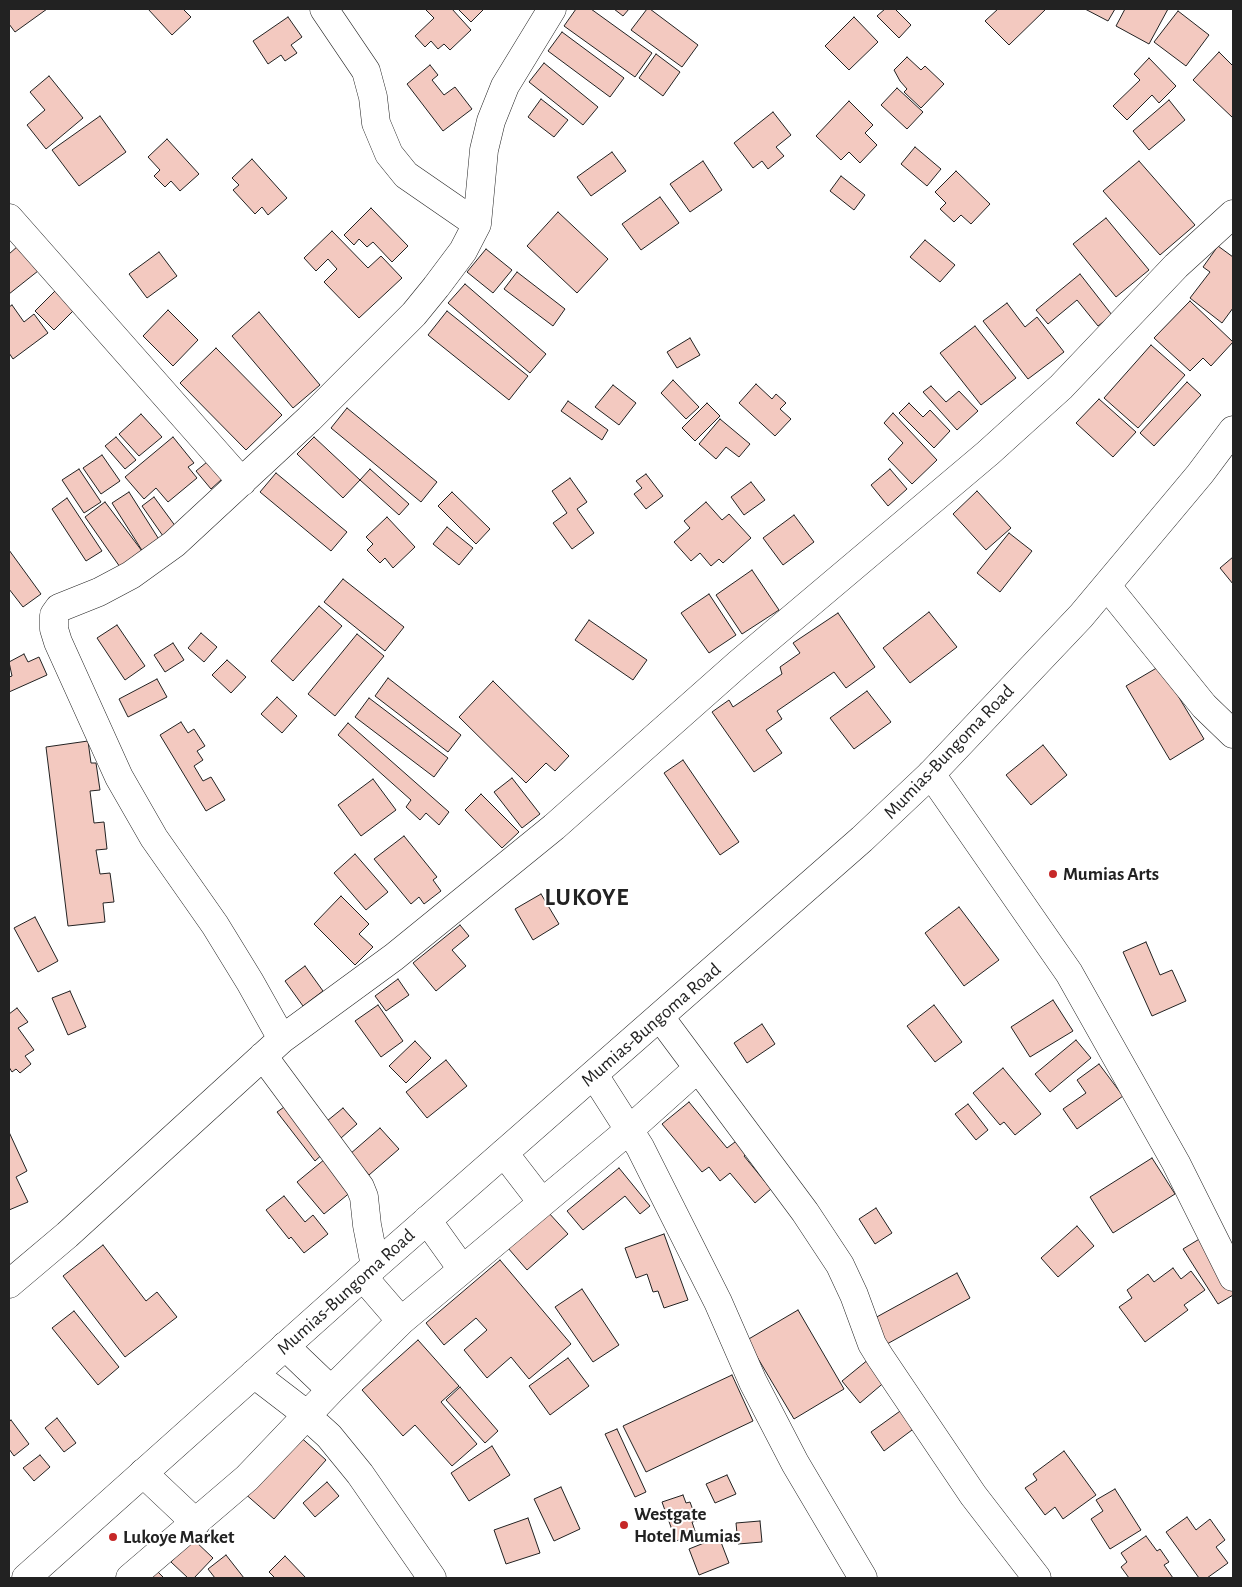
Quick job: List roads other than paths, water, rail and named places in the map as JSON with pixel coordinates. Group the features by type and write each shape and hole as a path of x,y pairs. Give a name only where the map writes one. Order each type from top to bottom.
{"main road":[{"path":"324,9 366,70 374,97 376,124 389,154 406,175 477,224"},
{"path":"402,1321 369,1271 364,1197 360,1187 272,1048 250,982 215,925 154,838 119,777 61,650 54,629 54,615 58,608 113,586 145,566 174,544 242,482 414,314 463,250 477,224 480,185 491,121 504,86 552,9"},
{"path":"9,1284 67,1235 272,1048 394,957 554,827 738,664 988,453 1061,387 1176,266 1233,214"},
{"path":"9,218 242,482"},
{"name":"Mumias-Bungoma Road","path":"26,1578 369,1271 862,839 931,774 1107,586 1200,474 1233,430"},
{"path":"1107,586 1204,706 1233,734"},
{"path":"931,774 1069,973 1176,1163 1233,1277"},
{"path":"660,1017 805,1212 840,1265 854,1295 872,1344 884,1364 973,1495 1038,1578"},
{"path":"130,1578 247,1478 306,1415 402,1321 541,1201 629,1130 697,1069"},
{"path":"594,1075 640,1148 718,1302 753,1382 795,1463 863,1578"},
{"path":"504,1153 541,1201"},
{"path":"427,1220 462,1269"},
{"path":"285,1346 331,1390"},
{"path":"254,1374 306,1415 329,1436 360,1474 432,1578"},
{"path":"143,1473 196,1523"}],"place":[{"name":"Mumias Arts","path":"1053,874"},
{"name":"Westgate Hotel Mumias","path":"624,1525"},
{"name":"Lukoye Market","path":"113,1537"}],"district":[{"name":"LUKOYE","path":"587,898"}]}
